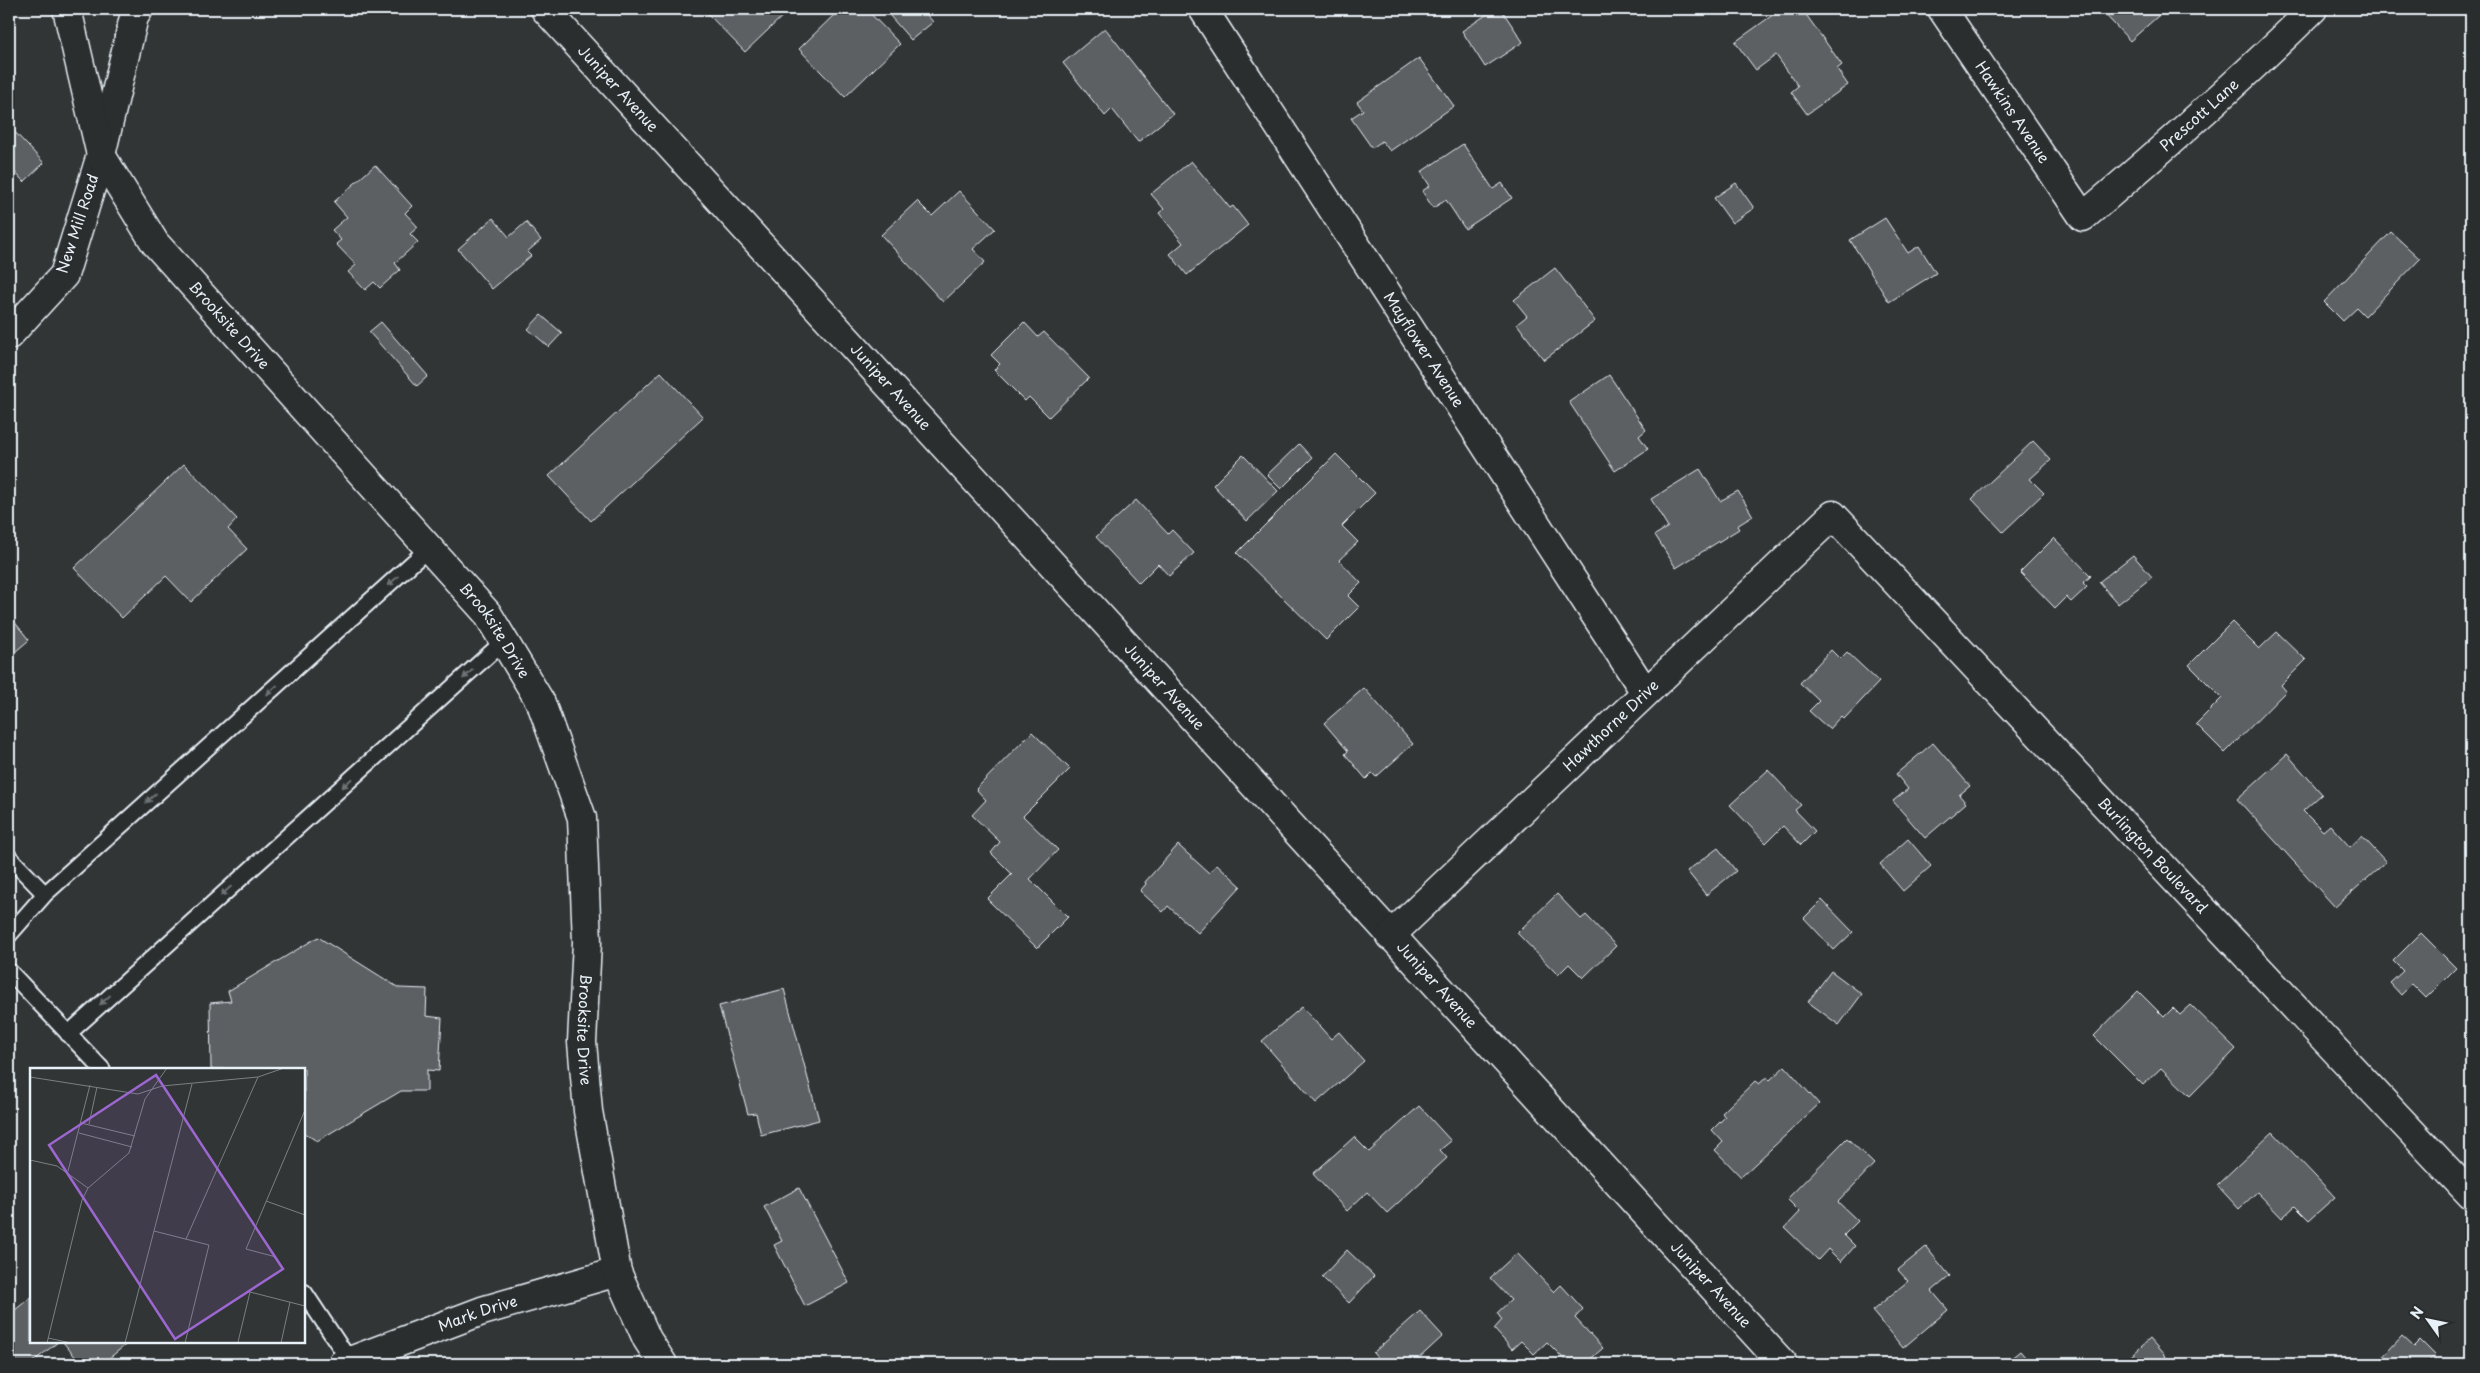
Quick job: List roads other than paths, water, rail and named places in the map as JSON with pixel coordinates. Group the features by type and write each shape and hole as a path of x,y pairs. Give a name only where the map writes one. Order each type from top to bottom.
{"street":[{"name":"Brooksite Drive","path":"67,9 101,154 155,243 487,613 541,704 582,818 587,942 582,1042 588,1111 617,1272 647,1339 663,1364"},
{"name":"New Mill Road","path":"9,335 64,275 101,154 134,17 138,9"},
{"name":"Juniper Avenue","path":"545,9 1783,1364"},
{"name":"Mayflower Avenue","path":"1203,9 1645,692"},
{"name":"Hawkins Avenue","path":"1942,9 2083,216"},
{"name":"Prescott Lane","path":"2083,216 2183,132 2240,81 2313,9"},
{"name":"Hawthorne Drive","path":"1390,936 1832,515"},
{"name":"Burlington Boulevard","path":"1832,515 2471,1195"},
{"name":"Mark Drive","path":"345,1362 482,1311 617,1272"}],"lane":[{"path":"9,936 44,894 429,548"},
{"path":"68,1034 504,641"},
{"path":"9,857 44,894"},
{"path":"9,971 101,1068"},
{"path":"305,1294 345,1362"}]}
